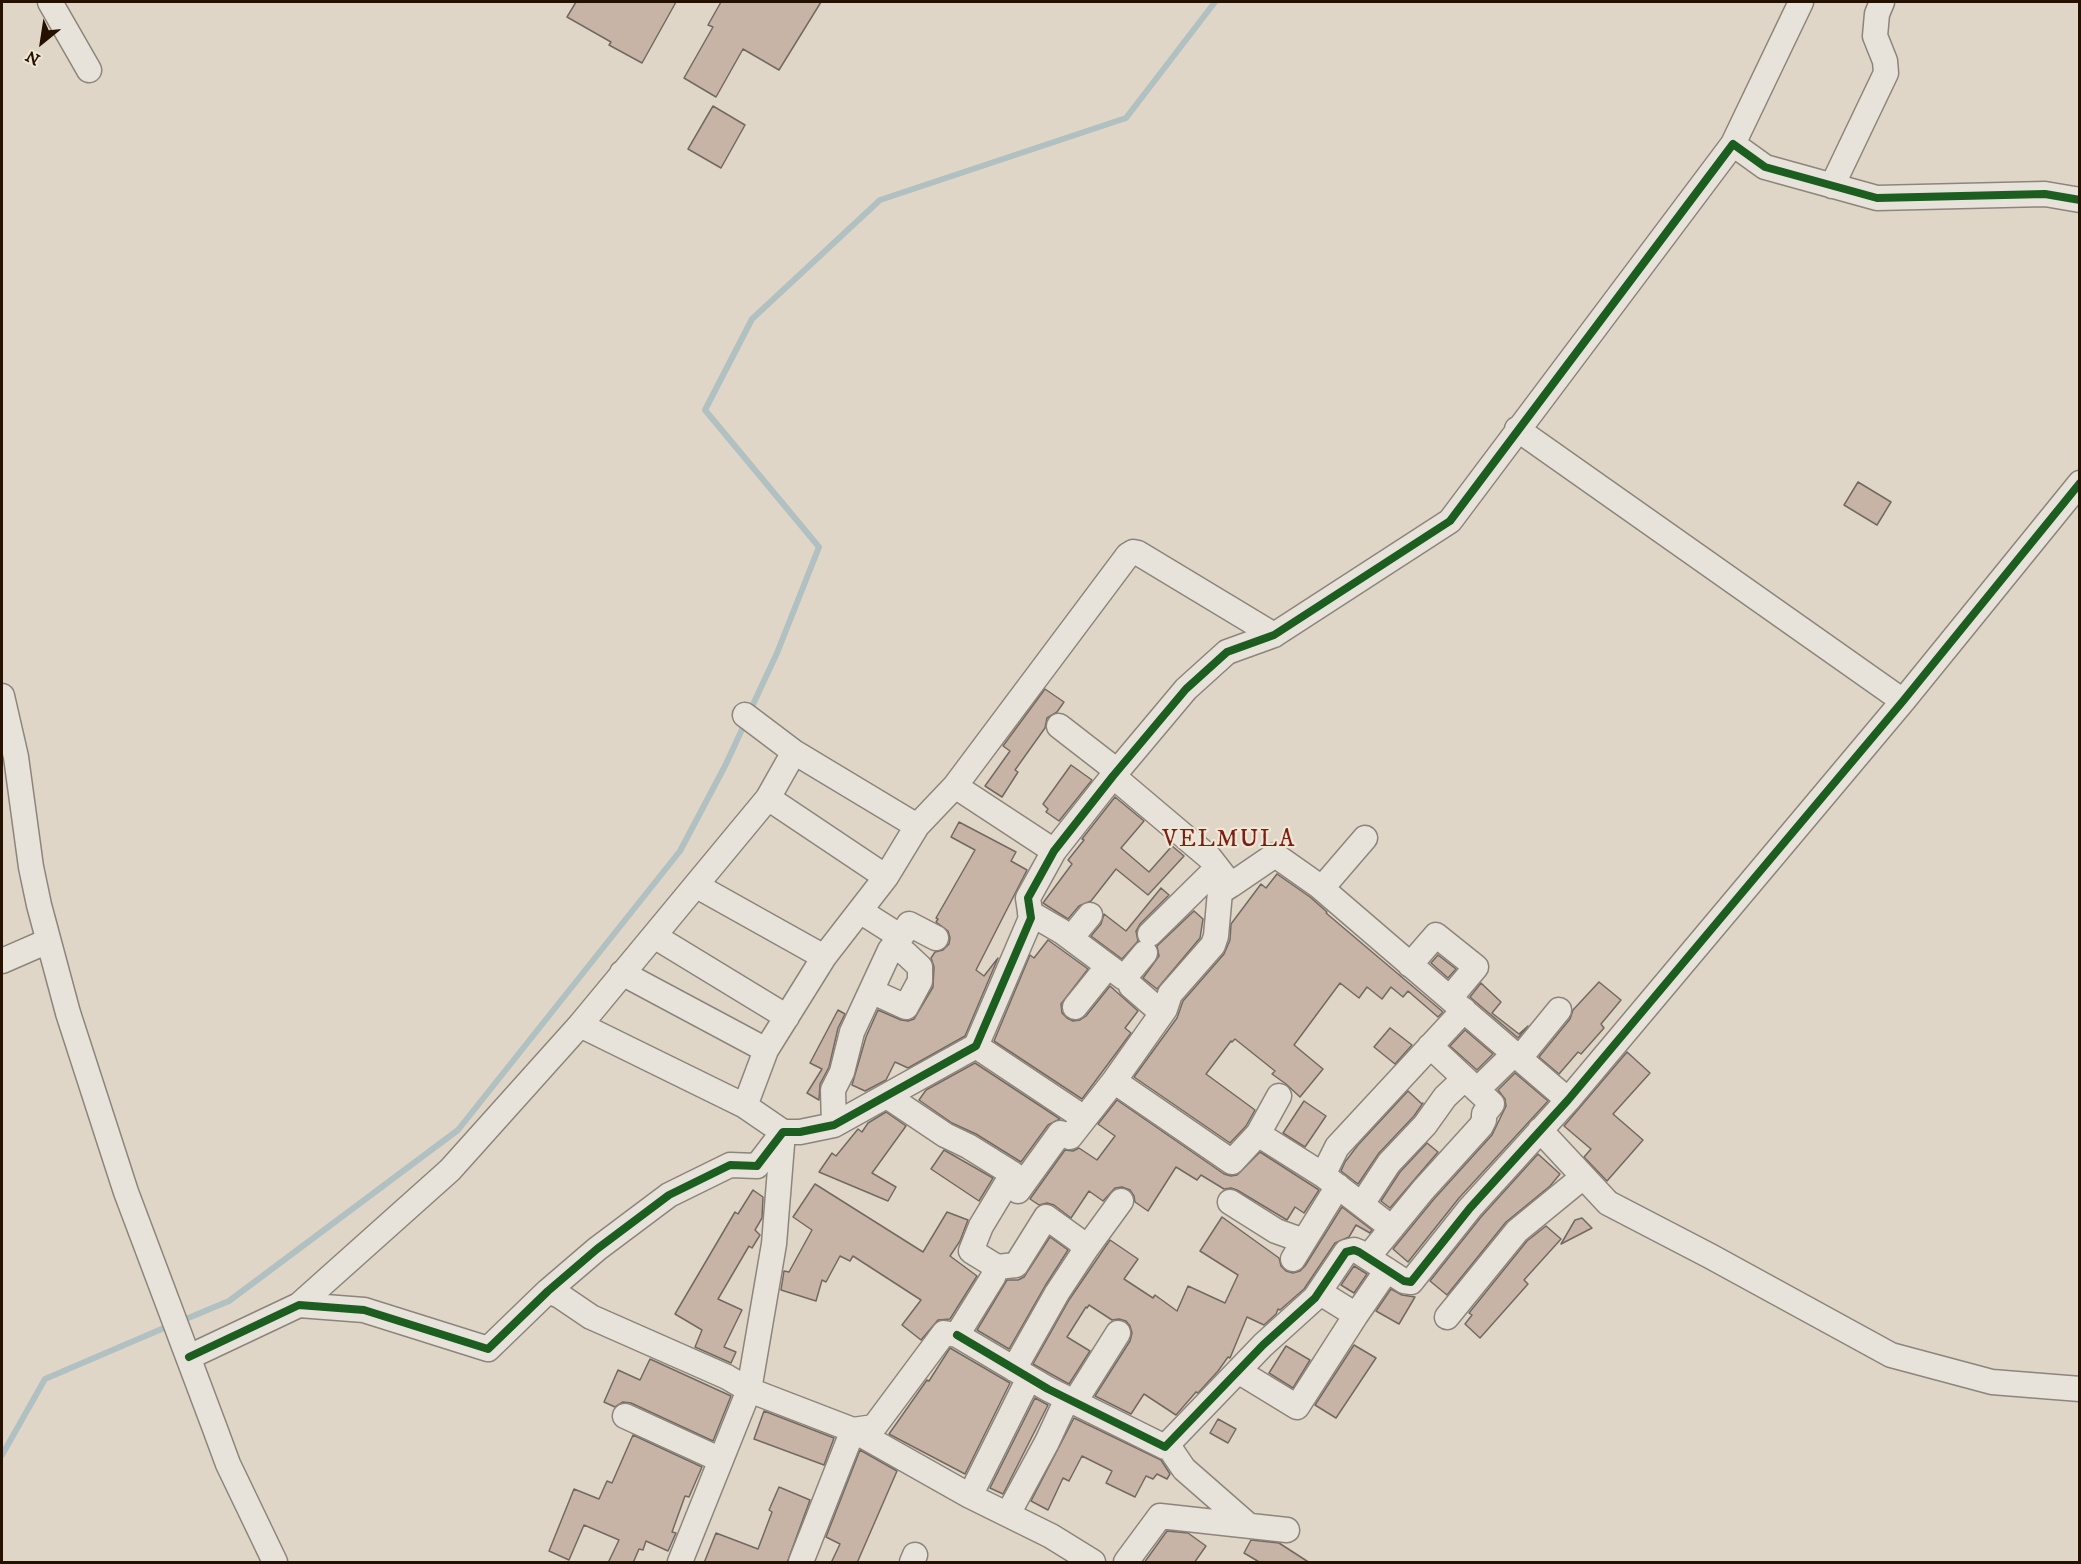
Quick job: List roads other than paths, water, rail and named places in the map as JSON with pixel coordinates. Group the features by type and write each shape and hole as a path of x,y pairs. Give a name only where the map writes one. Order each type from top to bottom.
{"street":[{"path":"50,2 89,70"},
{"path":"580,1025 745,1106 783,1132 800,1132 834,1125 976,1046 1031,918 1028,898 1054,851 1185,689 1227,652 1274,635 1450,521 1732,144 1801,2"},
{"path":"1832,186 1886,73 1885,61 1875,36 1877,14 1882,2"},
{"path":"1732,144 1765,167 1877,198 2045,194 2079,200"},
{"path":"1517,429 1904,701"},
{"path":"853,1430 874,1427 944,1333 957,1335 1070,1401 1164,1447 1319,1292 1346,1252 1354,1250 1404,1281 1411,1282 1470,1208 1568,1100 1904,701 2079,483"},
{"path":"745,1106 766,1050 824,957 886,877 917,826 955,786 1128,555 1132,552 1138,553 1274,635"},
{"path":"2,696 16,757 31,867 68,1013 126,1192 228,1464 275,1563"},
{"path":"745,715 794,752 917,826"},
{"path":"1059,726 1210,858 1224,877"},
{"path":"189,1357 298,1305 450,1170 580,1025 697,886 768,798 794,752"},
{"path":"955,786 1054,851"},
{"path":"768,798 886,877"},
{"path":"1322,888 1365,838"},
{"path":"1030,913 1071,938 1124,978 1148,944 1224,877 1275,855 1322,888 1568,1100"},
{"path":"1007,1183 1018,1191 1060,1133 1070,1137 1114,1081 1162,1012 1170,994 1213,945 1224,877"},
{"path":"697,886 824,957"},
{"path":"860,911 897,942 920,967 920,981 906,1007 871,991"},
{"path":"1071,938 1090,915"},
{"path":"834,1125 832,1090 842,1072 852,1032 897,942 909,924 936,938"},
{"path":"1230,1202 1276,1231 1298,1250 1331,1180 1337,1147 1430,1046 1457,1004 1476,967 1436,934 1410,965"},
{"path":"654,936 787,1017"},
{"path":"2,961 48,941"},
{"path":"1075,1007 1108,966"},
{"path":"622,973 766,1050"},
{"path":"1131,986 1162,1012"},
{"path":"1362,1204 1389,1163 1425,1125 1445,1097 1516,1056 1559,1010"},
{"path":"976,1046 1084,1118"},
{"path":"1238,1371 1297,1407 1356,1315 1392,1228 1481,1126 1484,1114 1491,1104 1430,1046"},
{"path":"1114,1081 1232,1161 1258,1134 1279,1096"},
{"path":"887,1096 945,1135 1013,1174 981,1226 971,1251 997,1268 1017,1265 1047,1217 1078,1240 1086,1249"},
{"path":"1540,1130 1608,1203 1891,1355 1992,1382 2079,1389"},
{"path":"298,1305 364,1310 488,1349 597,1248 669,1195 730,1165 757,1166 783,1132"},
{"path":"680,1563 749,1390 774,1244 783,1132"},
{"path":"1258,1134 1331,1180 1392,1228"},
{"path":"1447,1317 1516,1231 1583,1177"},
{"path":"970,1496 1058,1293 1121,1201"},
{"path":"957,1335 997,1268"},
{"path":"548,1291 560,1296 591,1317 727,1377 749,1390 853,1430 970,1496 1051,1536 1093,1563"},
{"path":"1319,1292 1356,1315"},
{"path":"1008,1514 1070,1401 1119,1333"},
{"path":"625,1416 721,1460"},
{"path":"801,1563 853,1430"},
{"path":"1167,1444 1184,1469 1248,1525"},
{"path":"1126,1563 1160,1515 1287,1530"}],"waterway":[{"path":"749,713 777,653 819,547 705,410 752,319 880,200 1126,118 1215,2"},
{"path":"181,1321 229,1301 458,1130 680,851 745,723"},
{"path":"2,1455 45,1379 171,1325"}],"district":[{"name":"VELMULA","path":"1229,841"}]}
